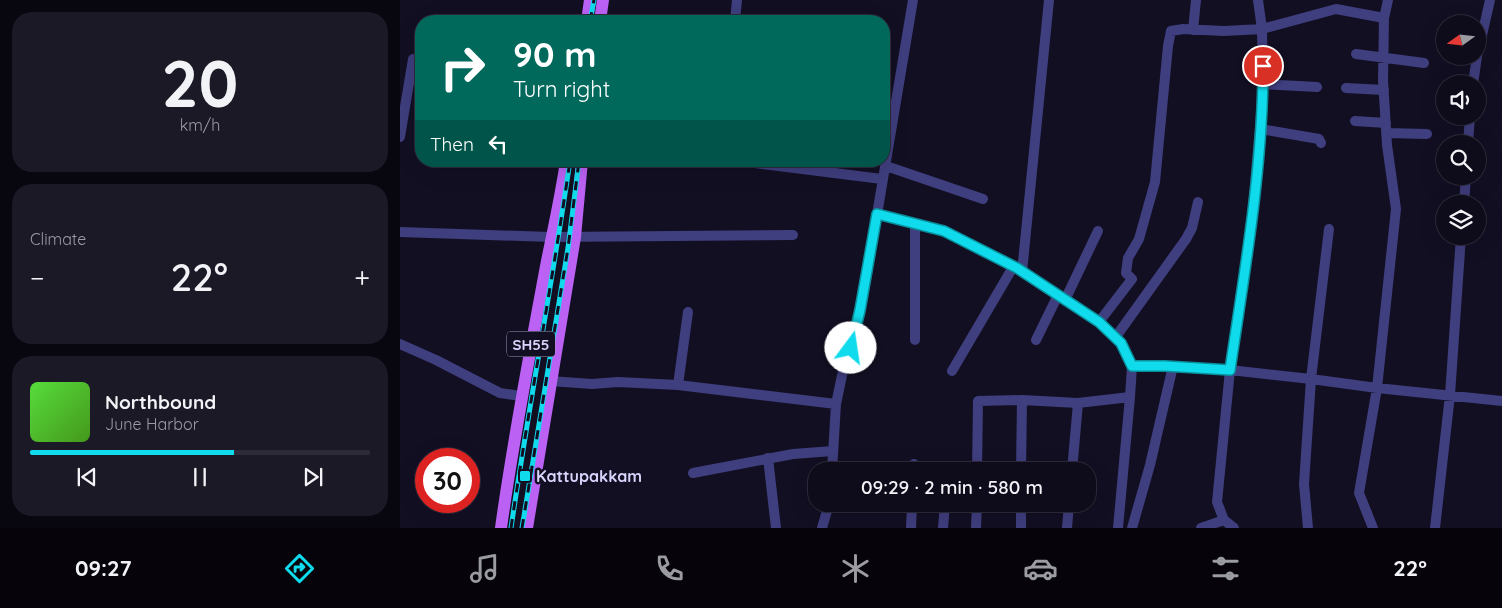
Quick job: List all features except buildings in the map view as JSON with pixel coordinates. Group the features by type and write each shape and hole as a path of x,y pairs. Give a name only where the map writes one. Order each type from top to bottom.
{"main road":[{"path":"588,15 590,0"},
{"path":"601,15 602,0"},
{"name":"SH55","path":"501,528 522,396 551,237 560,205 565,167"},
{"name":"SH55","path":"527,528 575,237 581,167"}],"street":[{"path":"736,15 737,0"},
{"path":"890,141 913,0"},
{"path":"952,370 1017,269 1049,0"},
{"path":"1193,30 1196,0"},
{"path":"1234,528 1224,520 1218,502 1230,370 1252,219 1260,129 1263,84 1262,29 1258,0"},
{"path":"1373,528 1359,493 1377,388 1396,209 1386,128 1384,90 1384,18 1388,0"},
{"path":"1486,17 1490,0"},
{"path":"1099,322 1132,279 1126,273 1128,258 1139,238 1155,182 1171,31 1262,29 1335,4 1384,18"},
{"path":"1356,54 1424,62"},
{"path":"400,137 413,59"},
{"path":"1263,84 1317,87"},
{"path":"1346,88 1384,90"},
{"path":"1354,121 1427,134"},
{"path":"1260,129 1320,139 1321,143"},
{"path":"784,167 882,180"},
{"path":"832,462 836,404 844,366 851,348 860,310 886,167"},
{"path":"889,167 983,199"},
{"path":"1115,338 1186,239 1192,228 1198,202"},
{"path":"877,214 944,231 1017,269 1099,322 1121,343 1132,366 1118,528"},
{"path":"915,340 916,224"},
{"path":"1308,528 1304,484 1311,379 1329,230"},
{"path":"1036,340 1062,298 1098,231"},
{"path":"400,232 551,237 792,234"},
{"path":"1436,528 1439,480 1450,395 1460,245"},
{"path":"678,385 688,312"},
{"path":"400,344 500,393 522,396"},
{"path":"1132,366 1173,366 1230,370 1377,388 1502,400"},
{"path":"1132,528 1150,465 1173,366"},
{"path":"550,381 592,384 618,382 678,385 836,404"},
{"path":"977,462 978,401 1022,400 1078,403 1130,397"},
{"path":"1021,462 1022,400"},
{"path":"1073,462 1078,403"},
{"path":"693,473 806,452 833,451"},
{"path":"768,458 776,528"},
{"path":"822,528 827,512"},
{"path":"911,528 912,512"},
{"path":"943,528 944,512"},
{"path":"976,528 977,512"},
{"path":"1021,512 1021,528"},
{"path":"1067,528 1068,512"},
{"path":"1201,528 1224,520"}],"railway":[{"path":"591,15 594,0"},
{"path":"511,528 569,167"},
{"path":"522,528 568,248 578,167"}],"place":[{"name":"Kattupakkam","path":"525,476"}],"route":[{"path":"851,348 860,310 877,214 944,231 1017,268 1099,322 1121,343 1132,366 1230,370 1252,219 1263,92 1263,66"}]}
